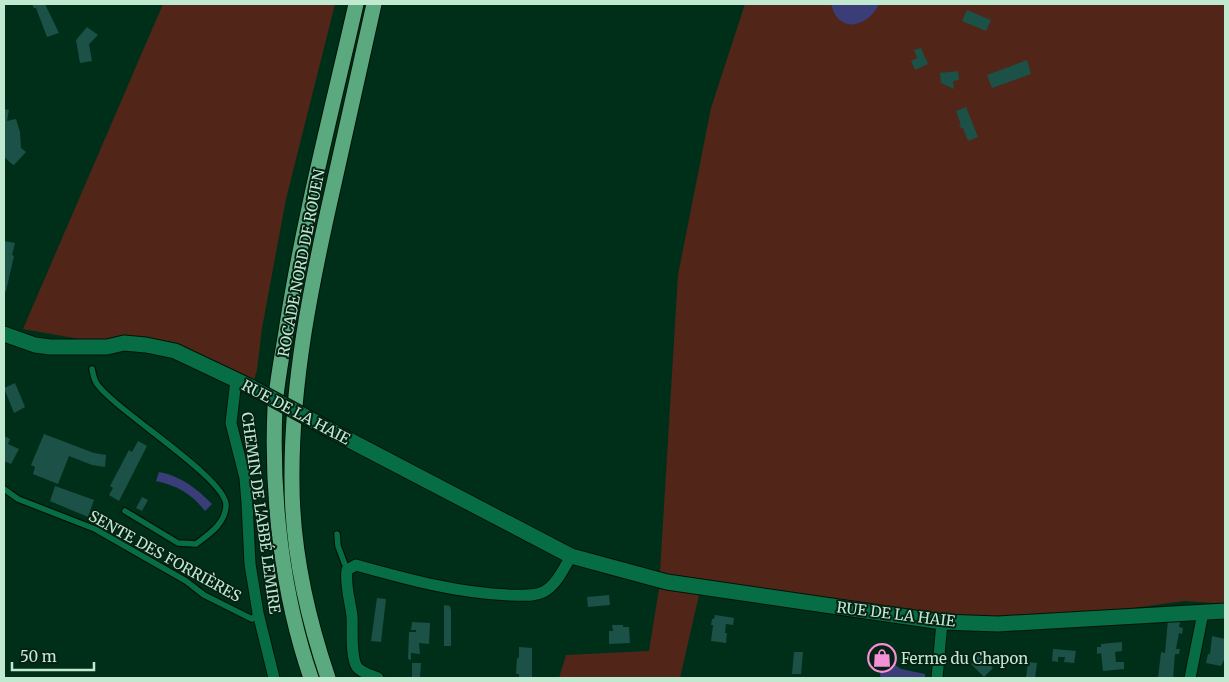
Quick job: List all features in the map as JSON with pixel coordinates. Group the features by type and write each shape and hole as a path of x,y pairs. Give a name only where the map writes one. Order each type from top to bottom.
{"highway":[{"name":"ROCADE NORD DE ROUEN","path":"311,678 297,633 281,548 275,468 275,405 297,261 356,4"},
{"name":"ROCADE NORD DE ROUEN","path":"328,678 312,628 297,545 292,484 295,400 301,348 315,267 374,4"}],"street":[{"name":"RUE DE LA HAIE","path":"4,334 35,344 50,346 107,347 124,343 175,351 251,387 571,556 666,582 942,622 998,624 1225,612"},
{"name":"CHEMIN DE L'ABBÉ LEMIRE","path":"236,380 231,422 244,478 250,564 258,613 274,678"},
{"path":"378,678 361,670 356,665 352,615 346,581 347,570 356,565 444,588 493,594 533,595 545,591 559,578 571,556"},
{"path":"1190,678 1203,613"},
{"path":"937,678 942,622"}],"lane":[{"path":"92,369 96,383 191,464 220,491 226,504 223,520 196,544 178,543 125,511"},
{"name":"SENTE DES FORRIÈRES","path":"4,489 18,499 95,529 186,581 204,595 252,619 258,613"},
{"path":"337,534 338,546 347,570"}],"shaded area":[{"path":"163,4 335,4 286,199 262,328 257,370 251,389 181,357 23,329"},
{"path":"745,4 1225,4 1225,604 1185,601 968,630 699,595 680,678 559,678 566,655 649,651 659,589 678,275 711,108"},
{"path":"831,4 879,4 877,9 868,18 858,23 846,24 834,13"},
{"path":"159,472 174,476 188,483 212,504 205,511 183,491 156,481"},
{"path":"891,662 901,669 925,674 925,678 881,678 881,667"}],"building":[{"path":"32,4 45,4 59,33 47,37 36,8"},
{"path":"967,10 991,20 986,31 962,21"},
{"path":"87,27 98,35 89,44 92,61 80,63 76,40"},
{"path":"921,48 928,64 915,70 911,61 917,58 914,50"},
{"path":"1027,60 1031,74 992,88 987,75"},
{"path":"958,71 959,80 953,81 954,89 941,83 940,73"},
{"path":"966,107 978,137 968,141 963,128 959,125 961,125 956,111"},
{"path":"4,109 9,110 7,121 16,119 20,132 21,148 26,152 14,165 4,157"},
{"path":"4,241 15,243 12,255 14,256 6,291 4,292"},
{"path":"15,383 25,407 14,413 4,388"},
{"path":"44,434 94,453 106,455 105,467 92,465 69,456 58,484 33,474 35,467 31,465"},
{"path":"4,436 10,439 8,444 19,449 11,464 4,461"},
{"path":"138,441 147,446 119,501 109,495 113,488 110,486 129,450 132,452"},
{"path":"55,486 94,500 88,517 50,501"},
{"path":"142,497 148,500 142,511 136,508"},
{"path":"609,595 610,605 588,607 587,597"},
{"path":"377,598 386,599 381,642 371,641"},
{"path":"444,605 450,606 451,611 451,646 444,646"},
{"path":"715,615 734,618 733,625 726,624 726,643 711,641 713,625 711,625"},
{"path":"1181,618 1179,627 1183,628 1182,634 1179,633 1176,649 1180,649 1179,654 1175,654 1173,678 1158,678 1161,652 1165,653 1168,619"},
{"path":"412,622 430,623 429,644 419,643 420,654 411,653 411,660 408,659 409,632 416,632 416,630 411,630"},
{"path":"612,625 629,627 630,643 609,644 609,631 613,631"},
{"path":"1212,636 1225,639 1224,660 1221,666 1206,663 1208,654 1210,654"},
{"path":"1122,642 1122,651 1115,652 1116,662 1124,662 1124,669 1103,671 1101,653 1097,654 1097,647 1101,647 1101,644"},
{"path":"519,647 532,648 532,678 519,678 519,674 516,674"},
{"name":"Ferme du Chapon","path":"890,648 893,654 880,661 877,654"},
{"path":"1053,649 1076,651 1074,663 1064,662 1065,657 1058,657 1058,662 1052,661"},
{"path":"794,652 803,652 801,674 792,674"},
{"path":"979,655 993,668 984,677 971,664"},
{"path":"1028,662 1037,663 1035,678 1026,678"},
{"path":"412,663 421,663 420,678 412,678"}],"place":[{"name":"Ferme du Chapon","path":"882,658"}]}
